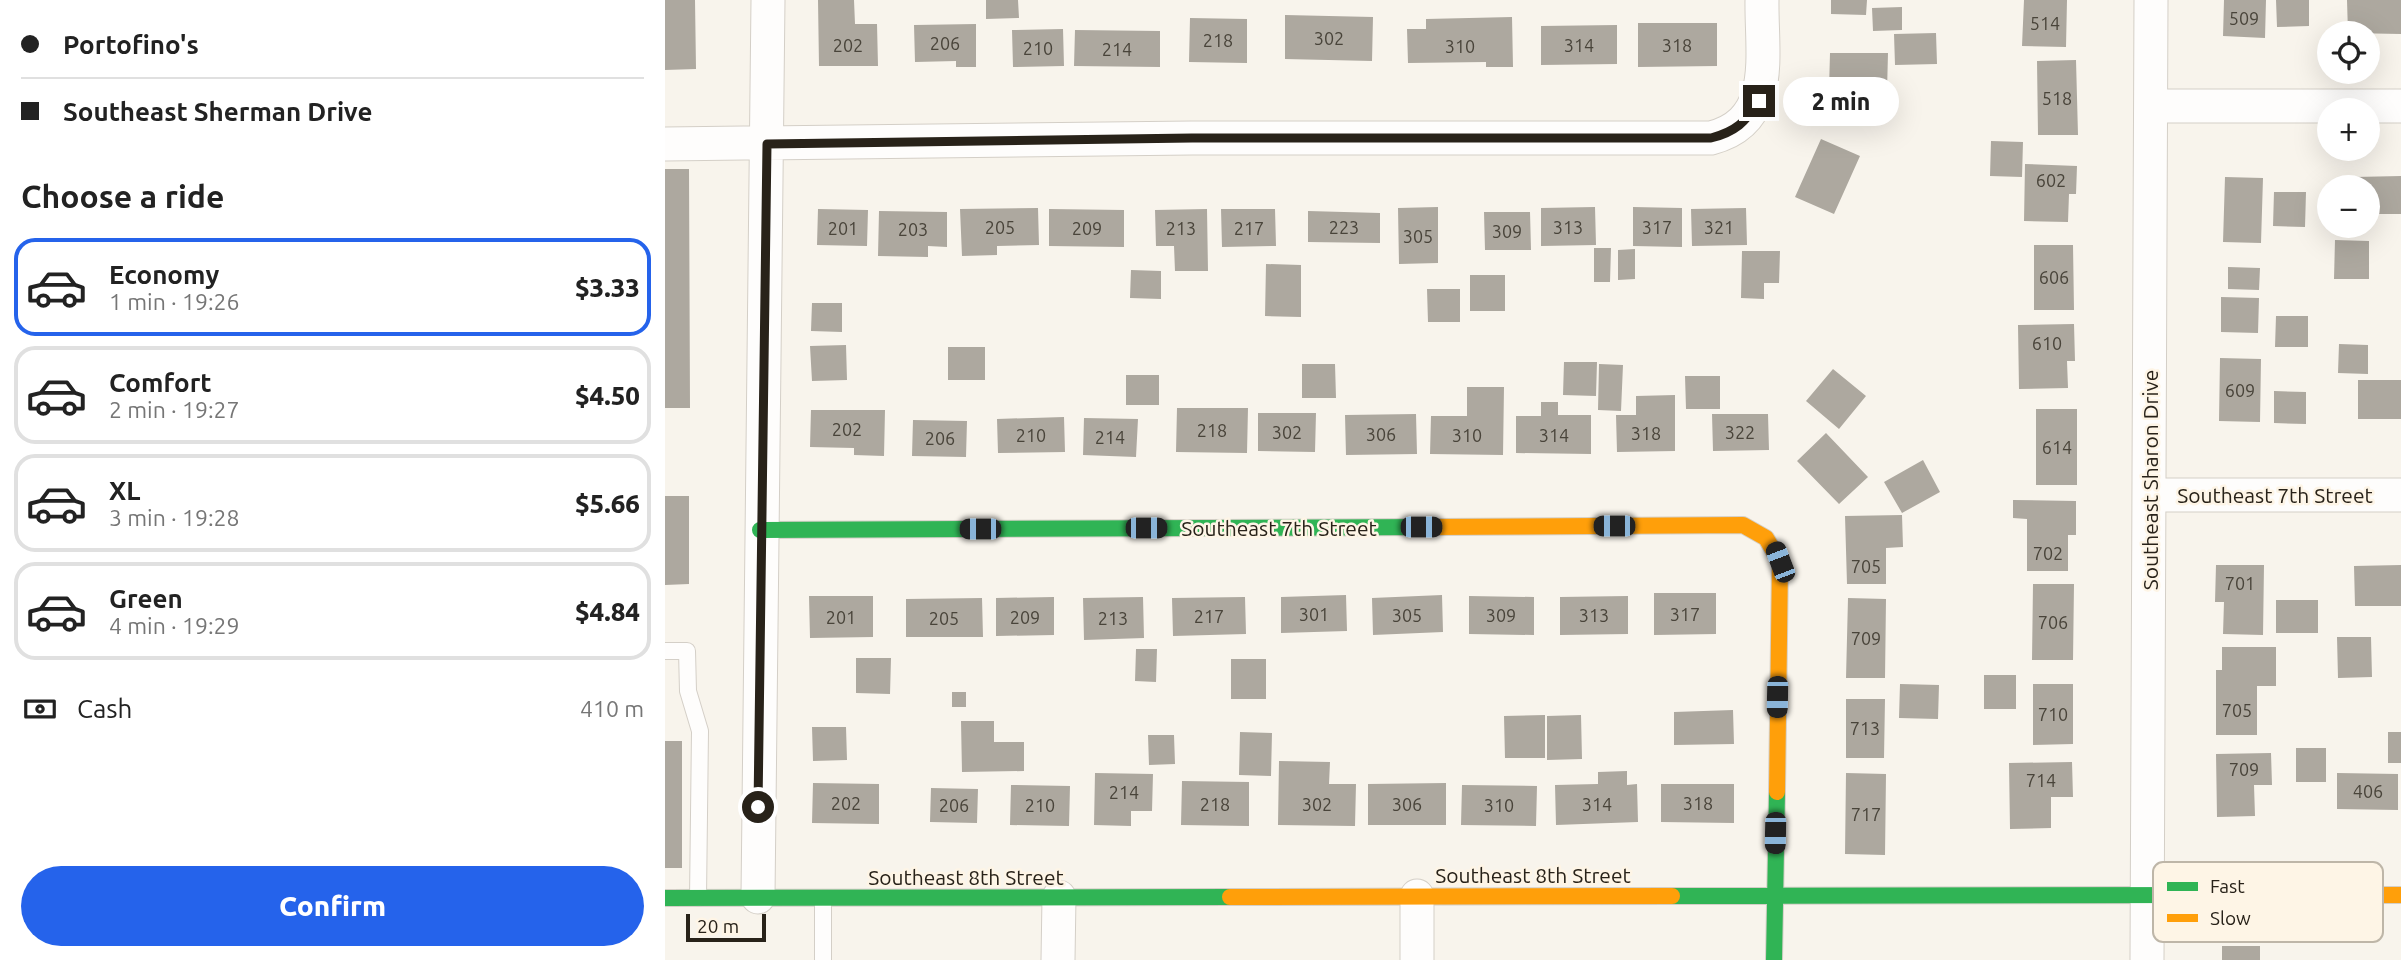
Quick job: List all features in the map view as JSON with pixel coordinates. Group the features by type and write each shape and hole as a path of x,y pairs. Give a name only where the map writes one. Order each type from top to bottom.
{"street":[{"path":"758,897 759,530 768,0"},
{"path":"665,144 1192,138 1711,138 1728,134 1747,120 1759,101 1762,0"},
{"name":"Southeast Sharon Drive","path":"2147,960 2151,0"},
{"path":"2151,106 2401,106"},
{"name":"Southeast 7th Street","path":"2150,495 2401,495"},
{"name":"Southeast 7th Street","path":"759,530 1742,525 1759,531 1773,544 1780,562 1775,896"},
{"name":"Southeast 8th Street","path":"665,898 2153,895"},
{"name":"Southeast 8th Street","path":"2383,895 2401,895"},
{"path":"1416,960 1417,896"},
{"path":"1774,960 1775,896"},
{"path":"1058,960 1059,897"}],"lane":[{"path":"665,651 687,651 688,691 700,732 698,898"},
{"path":"823,898 823,960"}],"building":[{"path":"665,0 695,0 696,69 665,70"},
{"path":"818,0 854,0 855,24 877,24 878,66 819,66"},
{"path":"986,0 1018,0 1019,18 986,19"},
{"path":"1831,0 1867,0 1866,15 1831,14"},
{"path":"2024,0 2067,0 2066,47 2022,46"},
{"path":"2224,0 2266,0 2265,38 2223,36"},
{"path":"2276,0 2309,0 2309,26 2277,27"},
{"path":"2347,0 2401,0 2401,34 2380,34 2380,21 2348,21"},
{"path":"1902,7 1902,30 1873,31 1872,8"},
{"path":"1285,15 1373,17 1372,61 1285,59"},
{"path":"1512,17 1513,67 1486,67 1486,62 1408,63 1407,29 1426,29 1426,19"},
{"path":"1190,18 1247,19 1247,63 1189,62"},
{"path":"1638,23 1717,23 1717,66 1638,67"},
{"path":"976,24 976,67 956,67 956,61 915,62 914,25"},
{"path":"1617,25 1617,64 1541,65 1541,26"},
{"path":"1063,29 1064,66 1013,67 1012,30"},
{"path":"1075,30 1160,31 1160,67 1074,66"},
{"path":"1936,33 1937,64 1895,65 1894,34"},
{"path":"1830,53 1888,53 1887,91 1829,90"},
{"path":"2076,60 2078,135 2038,135 2037,61"},
{"path":"1821,139 1860,156 1834,214 1795,197"},
{"path":"1991,141 2023,142 2022,177 1990,176"},
{"path":"2025,164 2077,166 2076,194 2069,194 2068,222 2024,221"},
{"path":"665,169 689,169 690,408 665,408"},
{"path":"2380,176 2401,176 2401,214 2380,214"},
{"path":"2225,177 2263,178 2261,243 2223,242"},
{"path":"2274,192 2306,192 2305,227 2273,226"},
{"path":"1438,207 1438,263 1399,264 1398,208"},
{"path":"1595,207 1596,245 1541,246 1541,208"},
{"path":"1633,207 1682,208 1682,247 1633,246"},
{"path":"1038,208 1039,245 997,246 997,255 962,256 960,209"},
{"path":"1746,208 1747,245 1692,246 1691,209"},
{"path":"818,209 868,210 867,246 817,245"},
{"path":"1049,209 1124,210 1124,247 1049,246"},
{"path":"1207,209 1208,271 1175,271 1174,246 1156,246 1155,210"},
{"path":"1221,209 1275,209 1276,246 1222,247"},
{"path":"879,211 947,212 947,247 928,246 928,257 878,256"},
{"path":"1308,211 1380,213 1380,243 1308,242"},
{"path":"1484,212 1530,212 1531,250 1485,250"},
{"path":"2335,240 2369,241 2369,279 2334,279"},
{"path":"2034,245 2073,245 2074,310 2034,310"},
{"path":"1594,248 1611,248 1610,282 1594,282"},
{"path":"1635,249 1635,279 1618,280 1618,250"},
{"path":"1742,251 1780,251 1779,283 1764,283 1764,299 1741,298"},
{"path":"1266,264 1301,265 1301,317 1265,316"},
{"path":"2228,267 2260,268 2259,290 2228,289"},
{"path":"1131,270 1161,271 1161,299 1130,298"},
{"path":"1470,275 1505,275 1505,311 1470,311"},
{"path":"1427,289 1460,289 1460,322 1428,322"},
{"path":"2221,297 2259,298 2258,333 2221,332"},
{"path":"812,303 842,303 842,332 811,331"},
{"path":"2276,316 2308,316 2308,347 2275,347"},
{"path":"2074,324 2075,361 2067,361 2068,388 2019,389 2018,325"},
{"path":"2339,344 2368,345 2368,374 2338,373"},
{"path":"846,345 847,380 812,381 810,346"},
{"path":"948,347 985,347 985,380 948,380"},
{"path":"2220,358 2261,359 2260,422 2219,421"},
{"path":"1564,362 1597,362 1596,396 1563,395"},
{"path":"1302,364 1335,364 1336,398 1302,398"},
{"path":"1599,364 1623,365 1621,411 1598,410"},
{"path":"1833,369 1866,396 1839,429 1806,401"},
{"path":"1126,375 1159,375 1159,405 1126,405"},
{"path":"1685,376 1720,376 1720,409 1686,409"},
{"path":"2358,380 2401,380 2401,419 2358,419"},
{"path":"1467,387 1504,387 1503,455 1430,454 1431,416 1467,416"},
{"path":"2274,391 2306,392 2306,424 2274,423"},
{"path":"1675,395 1675,451 1617,452 1616,415 1636,415 1636,396"},
{"path":"1541,402 1558,402 1558,415 1591,415 1591,454 1516,453 1516,416 1541,416"},
{"path":"1177,408 1248,408 1247,453 1176,452"},
{"path":"2036,409 2077,409 2077,485 2036,485"},
{"path":"811,410 885,410 884,456 854,455 854,448 810,447"},
{"path":"1258,413 1316,413 1315,452 1258,451"},
{"path":"1416,414 1417,454 1346,455 1345,415"},
{"path":"1712,414 1768,414 1769,450 1713,451"},
{"path":"1064,417 1065,452 998,453 997,419"},
{"path":"1084,418 1138,419 1136,457 1083,455"},
{"path":"913,420 967,421 966,457 912,456"},
{"path":"1826,433 1868,477 1839,504 1797,461"},
{"path":"1923,460 1940,492 1902,513 1884,482"},
{"path":"665,496 689,496 689,584 665,585"},
{"path":"2013,500 2076,501 2076,535 2068,535 2068,571 2027,571 2027,519 2013,518"},
{"path":"1902,515 1903,547 1886,548 1886,584 1847,584 1845,516"},
{"path":"2216,565 2264,565 2263,635 2223,634 2224,602 2215,602"},
{"path":"2401,565 2401,606 2355,606 2354,566"},
{"path":"2033,584 2074,584 2073,660 2032,660"},
{"path":"1654,593 1716,593 1716,634 1654,635"},
{"path":"1346,595 1347,631 1281,633 1281,597"},
{"path":"1442,595 1443,632 1373,635 1372,598"},
{"path":"809,596 873,596 873,637 810,638"},
{"path":"1469,596 1534,597 1534,635 1469,634"},
{"path":"1628,596 1628,634 1560,635 1560,597"},
{"path":"1054,597 1054,635 996,636 996,598"},
{"path":"1143,597 1144,638 1084,640 1083,598"},
{"path":"1245,597 1246,634 1173,636 1172,598"},
{"path":"982,598 983,637 906,637 906,599"},
{"path":"1848,598 1886,599 1885,678 1846,678"},
{"path":"2276,600 2318,600 2318,633 2276,633"},
{"path":"2337,637 2371,637 2372,677 2338,678"},
{"path":"2222,647 2276,647 2276,686 2257,686 2257,735 2216,735 2216,670 2222,670"},
{"path":"1136,649 1157,649 1156,682 1135,681"},
{"path":"856,658 891,658 890,694 856,693"},
{"path":"1231,659 1266,659 1266,699 1231,699"},
{"path":"1984,675 2016,675 2016,709 1984,709"},
{"path":"1900,684 1939,685 1938,719 1899,718"},
{"path":"2033,684 2073,684 2073,744 2033,745"},
{"path":"952,692 966,692 966,707 952,707"},
{"path":"1846,699 1885,699 1884,758 1846,758"},
{"path":"1733,710 1734,744 1674,745 1674,712"},
{"path":"1545,715 1545,758 1505,758 1504,716"},
{"path":"1581,715 1582,759 1547,760 1547,716"},
{"path":"961,721 994,721 994,742 1024,742 1024,771 962,772"},
{"path":"812,727 846,727 847,760 813,761"},
{"path":"1240,732 1272,733 1271,776 1239,775"},
{"path":"2388,732 2401,732 2401,763 2388,763"},
{"path":"1148,735 1174,735 1175,764 1149,765"},
{"path":"665,741 682,741 682,868 665,868"},
{"path":"2296,748 2326,748 2326,782 2296,782"},
{"path":"2271,753 2272,785 2254,785 2255,816 2217,817 2216,754"},
{"path":"1279,761 1330,762 1329,784 1356,784 1355,826 1278,825"},
{"path":"2072,762 2073,797 2051,797 2051,828 2010,829 2009,763"},
{"path":"1627,771 1627,785 1637,784 1638,822 1556,825 1555,785 1598,784 1598,772"},
{"path":"1095,773 1153,774 1152,811 1131,811 1131,826 1094,825"},
{"path":"1846,773 1886,774 1885,855 1845,854"},
{"path":"2337,773 2398,774 2398,810 2337,809"},
{"path":"1182,781 1249,782 1249,826 1181,825"},
{"path":"813,783 879,784 879,824 812,823"},
{"path":"1446,783 1446,825 1368,825 1368,784"},
{"path":"1661,784 1734,784 1734,823 1661,822"},
{"path":"1011,785 1070,786 1069,826 1010,825"},
{"path":"1462,785 1537,786 1536,826 1461,825"},
{"path":"931,788 978,789 977,823 930,822"},
{"path":"2222,946 2260,946 2260,960 2222,960"}],"traffic: fast":[{"path":"760,530 1433,527"},
{"path":"1774,960 1777,792"},
{"path":"1672,896 2153,895"},
{"path":"665,898 1230,897"}],"traffic: slow":[{"path":"1433,527 1743,525 1766,538 1780,562 1777,792"},
{"path":"2383,895 2401,895"},
{"path":"1230,897 1672,896"}],"route":[{"path":"758,807 759,530 767,144 1192,138 1711,138 1728,134 1747,120 1759,101"}]}
